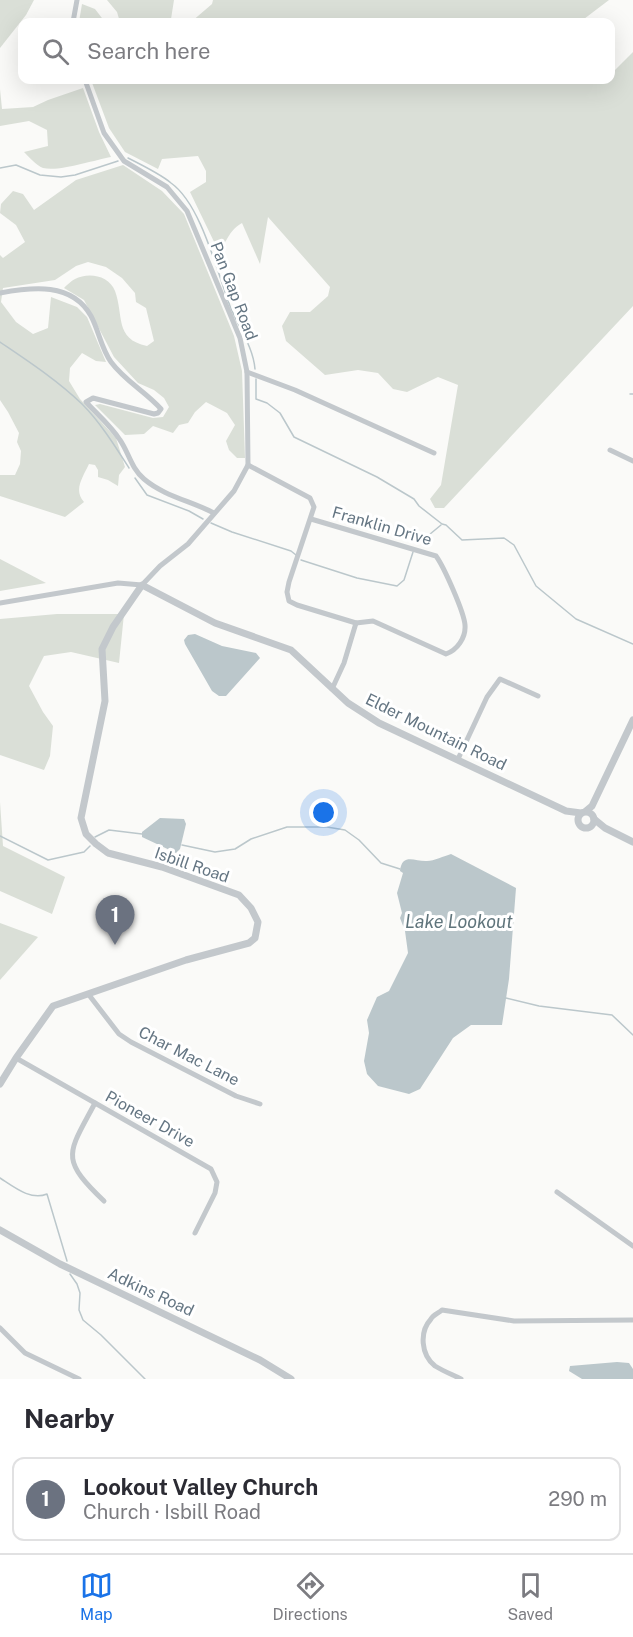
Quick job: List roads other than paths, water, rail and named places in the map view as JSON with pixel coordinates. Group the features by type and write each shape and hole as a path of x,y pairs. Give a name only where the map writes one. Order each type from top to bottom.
{"street":[{"path":"74,18 77,0"},
{"name":"Pan Gap Road","path":"86,84 104,133 124,161 167,188 187,211 240,338 248,372 248,465 234,491 188,544 160,566 142,585"},
{"path":"0,292 32,287 51,288 72,297 82,305 91,316 102,350 113,365 126,381 151,398 161,409 154,414 93,398 86,402 121,441 135,471 144,479 170,495 198,504 214,513"},
{"path":"248,372 295,390 434,453"},
{"path":"610,450 633,461"},
{"name":"Franklin Drive","path":"248,465 310,498 314,507 311,519 436,556 445,567 465,625 463,638 455,650 446,654 374,621 356,622"},
{"path":"311,519 289,582 288,598 297,605 356,622 344,663 332,689"},
{"name":"Elder Mountain Road","path":"0,603 118,583 142,585 215,622 291,650 348,703 379,723 566,811 587,814 605,828 633,842"},
{"name":"Isbill Road","path":"0,1084 53,1006 186,960 249,943 258,931 255,915 239,895 162,867 108,853 86,834 81,818 105,701 102,649 113,627 142,585"},
{"path":"458,759 487,697 500,679 538,696"},
{"path":"589,828 593,824 587,814 633,720"},
{"name":"Elder Mountain Road","path":"587,814 581,827 605,828"},
{"name":"Char Mac Lane","path":"89,994 119,1034 131,1042 236,1096 260,1104"},
{"name":"Pioneer Drive","path":"16,1058 211,1169 217,1182 215,1193 195,1233"},
{"path":"95,1104 72,1147 72,1159 83,1181 104,1202"},
{"path":"557,1192 633,1246"},
{"name":"Adkins Road","path":"0,1230 60,1264 260,1360 291,1379"},
{"path":"461,1379 435,1366 425,1353 423,1335 430,1319 442,1310 508,1321 633,1320"},
{"path":"0,1328 25,1353 79,1379"}],"water":[{"path":"195,634 222,646 256,653 260,658 226,696 219,696 212,691 185,644 184,640 188,635"},
{"path":"160,818 184,819 186,824 180,849 176,853 142,837 142,832"},
{"name":"Lake Lookout","path":"451,854 516,888 509,979 502,1025 471,1025 453,1038 420,1089 409,1094 378,1086 367,1074 364,1061 369,1033 367,1020 377,997 389,991 408,953 397,893 403,873 400,871 401,865 410,859 430,861"},
{"path":"629,1363 633,1369 633,1379 582,1379 569,1371 570,1366"}],"waterway":[{"path":"128,158 167,180 182,193 191,206 207,240 230,306 248,344 255,369"},
{"path":"0,168 16,165 40,175 61,177 75,175 118,161"},
{"path":"0,342 52,379 82,404 101,426 129,468"},
{"path":"256,379 256,399 267,403 280,413 294,437 377,477 414,499 419,506 446,525 462,540 504,538 514,545 536,586 576,619 633,644"},
{"path":"135,478 147,495 189,511 203,519"},
{"path":"211,523 291,551 296,555"},
{"path":"418,544 441,525"},
{"path":"301,560 357,578 397,586 404,580 413,552"},
{"path":"182,845 215,852 235,849 251,839 287,827 327,827 345,830 359,840 381,863 400,869"},
{"path":"95,837 109,830 142,834"},
{"path":"0,836 48,860 84,852 90,846"},
{"path":"506,998 539,1006 612,1015 633,1035"},
{"path":"0,1178 29,1194 35,1196 47,1194 67,1261"},
{"path":"70,1274 80,1293 79,1310 83,1320 145,1379"}],"place":[{"name":"Lookout Valley Church","path":"115,945"}]}
